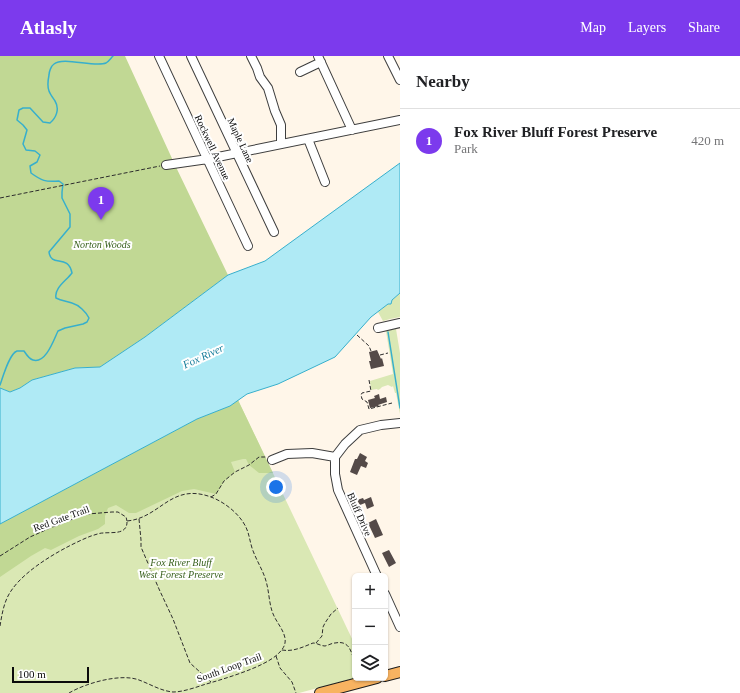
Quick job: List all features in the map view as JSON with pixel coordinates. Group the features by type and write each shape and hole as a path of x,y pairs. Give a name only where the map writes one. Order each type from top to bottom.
{"main road":[{"path":"388,675 400,672"},
{"path":"320,693 366,681"}],"street":[{"name":"Rockwell Avenue","path":"159,56 248,246"},
{"name":"Maple Lane","path":"191,56 274,232"},
{"path":"251,56 260,77 268,88 275,111 281,124 281,144"},
{"path":"388,56 400,80"},
{"path":"300,72 320,59 352,130"},
{"path":"166,165 208,160 400,120"},
{"path":"308,139 325,182"},
{"path":"378,328 400,323"},
{"path":"272,460 287,454 312,453 336,457 345,444 360,430 381,425 400,423"},
{"name":"Bluff Drive","path":"336,457 335,474 338,490 376,573"},
{"path":"388,598 396,610 400,627"}],"path":[{"path":"0,198 166,165"},
{"path":"357,335 369,346 371,351"},
{"path":"380,355 388,353"},
{"path":"369,380 371,391 362,393 361,395 362,399 367,402 369,409 392,403"},
{"path":"211,497 216,494 224,481 235,472 250,465 259,457 265,456 272,460"},
{"path":"0,626 5,604 11,591 30,572 54,555 91,536 101,533 118,532 127,526 127,521 139,519 148,515 172,498 182,494 194,493 220,501 233,510 243,521 248,530 252,548 267,583 272,610 282,630 285,640 284,647 281,650 287,651 298,649 315,643 322,636 322,628 324,624 338,608"},
{"name":"Red Gate Trail","path":"0,556 30,537 88,514 118,512 126,517 127,521"},
{"path":"139,519 141,547 173,619 190,663 212,682"},
{"path":"315,643 324,646 334,643 344,643 349,648 352,656"},
{"name":"South Loop Trail","path":"69,693 94,683 113,678 128,677 174,692 191,689 263,664 276,656 281,650"},
{"path":"276,656 280,668 292,682 296,693"}],"green space":[{"name":"Norton Woods","path":"0,56 125,56 228,275 145,337 100,367 75,368 32,380 20,388 10,392 0,388"},
{"path":"400,293 400,317 383,321 378,312 388,304 391,304 392,300"},
{"path":"396,329 400,353 400,414 396,393 393,386 388,385 378,390 371,390 370,381 393,374 386,331"},
{"name":"Fox River Bluff West Forest Preserve","path":"238,400 352,639 352,679 299,693 0,693 0,524 197,419 230,406"},
{"path":"238,400 273,473 259,473 249,465 246,459 243,459 231,462 235,472 224,481 216,494 194,489 182,491 136,513 129,513 116,505 108,508 105,516 105,524 98,529 79,536 51,550 45,548 0,577 0,524 197,419 230,406"}],"water":[{"name":"Fox River","path":"400,163 400,293 392,300 391,304 388,304 371,317 335,357 278,384 247,394 230,406 197,419 0,524 0,388 10,392 20,388 32,380 75,368 100,367 145,337 228,275 265,261"}],"building":[{"path":"377,350 381,359 382,358 384,366 371,369 369,352"},
{"path":"379,394 380,399 386,397 387,402 370,408 368,400 375,398 374,396"},
{"path":"360,453 367,457 365,461 368,463 366,468 361,466 357,475 350,472 355,459 357,459"},
{"path":"371,497 374,506 367,509 365,503 360,505 357,500 363,498 364,500"},
{"path":"376,519 383,535 375,538 368,523"},
{"path":"389,550 396,563 389,567 382,553"}],"waterway":[{"path":"0,385 11,356 14,353 17,351 24,351 33,360 38,360 46,355 58,331 83,324 87,322 89,318 77,305 56,298 57,291 72,273 67,264 53,259 50,257 49,252 70,227 70,214 62,198 63,184 59,181 50,181 38,178 31,173 30,166 37,162 40,155 35,151 26,150 23,144 27,130 17,120 19,110 23,108 30,108 43,122 50,123 56,116 57,110 55,101 48,87 49,72 53,65 64,61 101,64 106,63 113,56"},
{"path":"388,332 400,408"}],"place":[{"name":"Fox River Bluff Forest Preserve","path":"101,220"}]}
